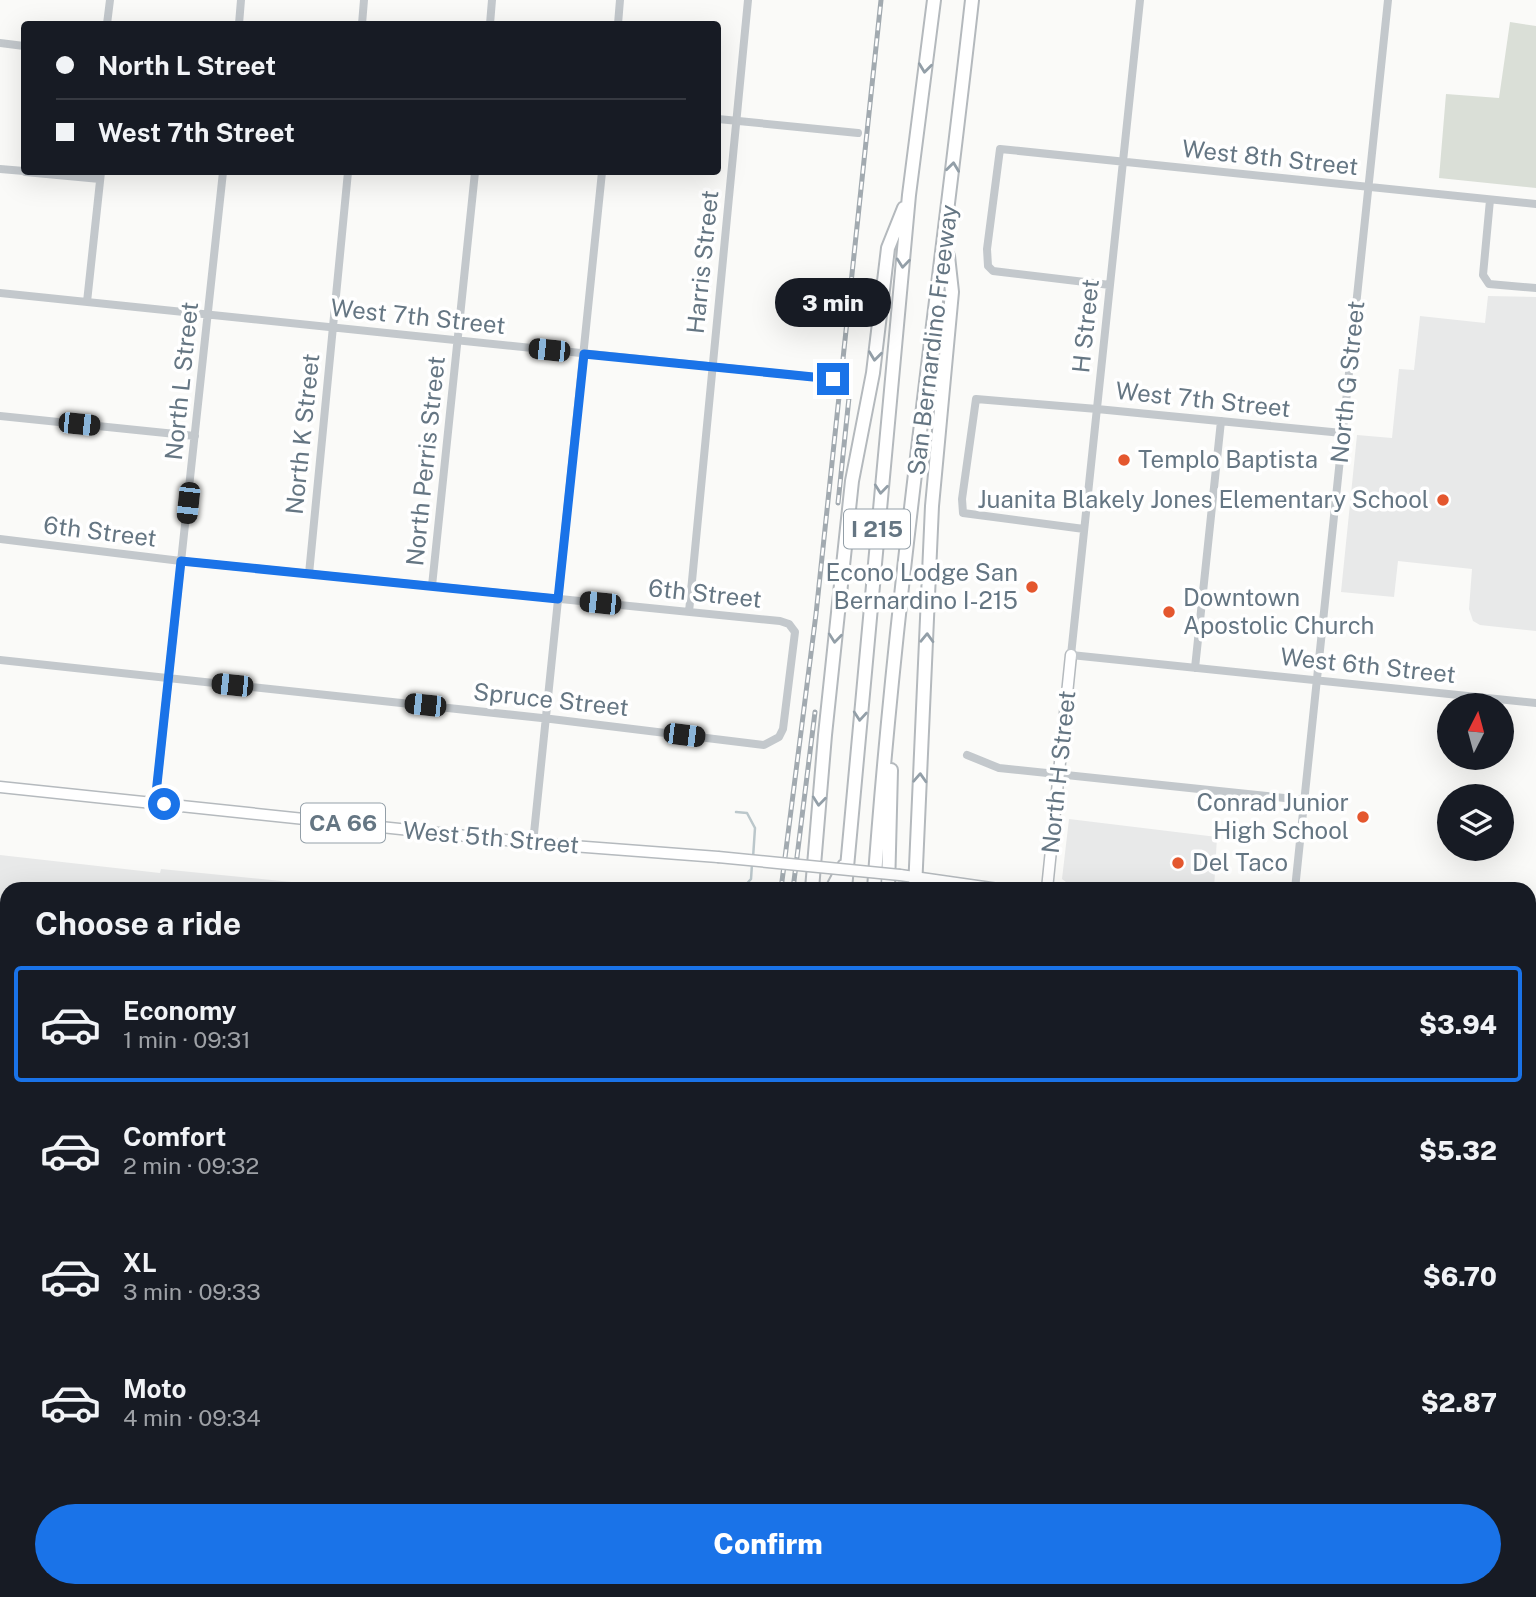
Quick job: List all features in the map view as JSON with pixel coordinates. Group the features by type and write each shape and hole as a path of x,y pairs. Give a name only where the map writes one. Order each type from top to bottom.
{"highway":[{"name":"San Bernardino Freeway","path":"845,882 909,195 934,0"},
{"name":"San Bernardino Freeway","path":"875,882 895,664 972,0"},
{"path":"812,882 852,481 873,373 888,248 909,195"},
{"path":"910,879 932,506 952,292 945,235"},
{"path":"888,882 895,664"},
{"path":"836,882 846,863"}],"main road":[{"name":"North H Street","path":"1048,882 1071,655"},
{"name":"West 5th Street","path":"0,787 533,843 813,866 936,882"}],"street":[{"path":"107,21 110,0"},
{"path":"239,21 241,0"},
{"path":"362,21 364,0"},
{"path":"490,21 492,0"},
{"path":"618,21 620,0"},
{"name":"Harris Street","path":"689,612 748,0"},
{"name":"H Street","path":"1071,655 1140,0"},
{"name":"North G Street","path":"1296,882 1388,0"},
{"path":"0,43 21,46"},
{"path":"721,119 858,133"},
{"name":"West 8th Street","path":"1110,285 993,271 988,266 987,249 1000,149 1536,204"},
{"path":"0,169 21,172"},
{"path":"87,303 100,175"},
{"name":"North L Street","path":"155,803 223,175"},
{"name":"North K Street","path":"309,574 348,175"},
{"name":"North Perris Street","path":"432,586 475,175"},
{"path":"533,843 602,175"},
{"path":"1490,200 1483,275 1489,284 1536,288"},
{"name":"West 7th Street","path":"0,293 833,379"},
{"name":"West 7th Street","path":"1084,529 963,513 962,499 976,399 1097,408 1342,433"},
{"path":"0,416 195,436"},
{"path":"1195,668 1221,421"},
{"name":"6th Street","path":"0,540 181,561 780,621 789,624 795,632 783,729 779,737 764,745"},
{"name":"West 6th Street","path":"1071,655 1536,703"},
{"name":"Spruce Street","path":"0,660 546,718 764,745"},
{"path":"967,755 999,768 1304,800"}],"shaded area":[{"path":"1510,22 1536,26 1536,188 1439,178 1446,94 1499,98"},
{"name":"Juanita Blakely Jones Elementary School","path":"1488,296 1536,297 1536,631 1480,625 1473,621 1469,609 1472,569 1398,561 1394,597 1341,592 1357,435 1392,438 1399,369 1414,370 1420,316 1485,323"},
{"path":"1069,819 1217,837 1214,882 1066,882 1062,879"},
{"path":"0,855 160,873 161,869 292,882 0,882"}],"waterway":[{"path":"736,812 747,813 755,828 753,858"},
{"path":"748,882 752,864"}],"railway":[{"path":"782,882 816,614 881,0"},
{"path":"838,503 850,388"},
{"path":"794,882 815,712"}],"place":[{"name":"Templo Baptista","path":"1124,460"},
{"name":"Juanita Blakely Jones Elementary School","path":"1443,500"},
{"name":"Econo Lodge San Bernardino I-215","path":"1032,587"},
{"name":"Downtown Apostolic Church","path":"1169,612"},
{"name":"Conrad Junior High School","path":"1363,817"},
{"name":"Del Taco","path":"1178,863"}],"route":[{"path":"164,804 155,803 181,561 558,599 584,354 833,379"}]}
